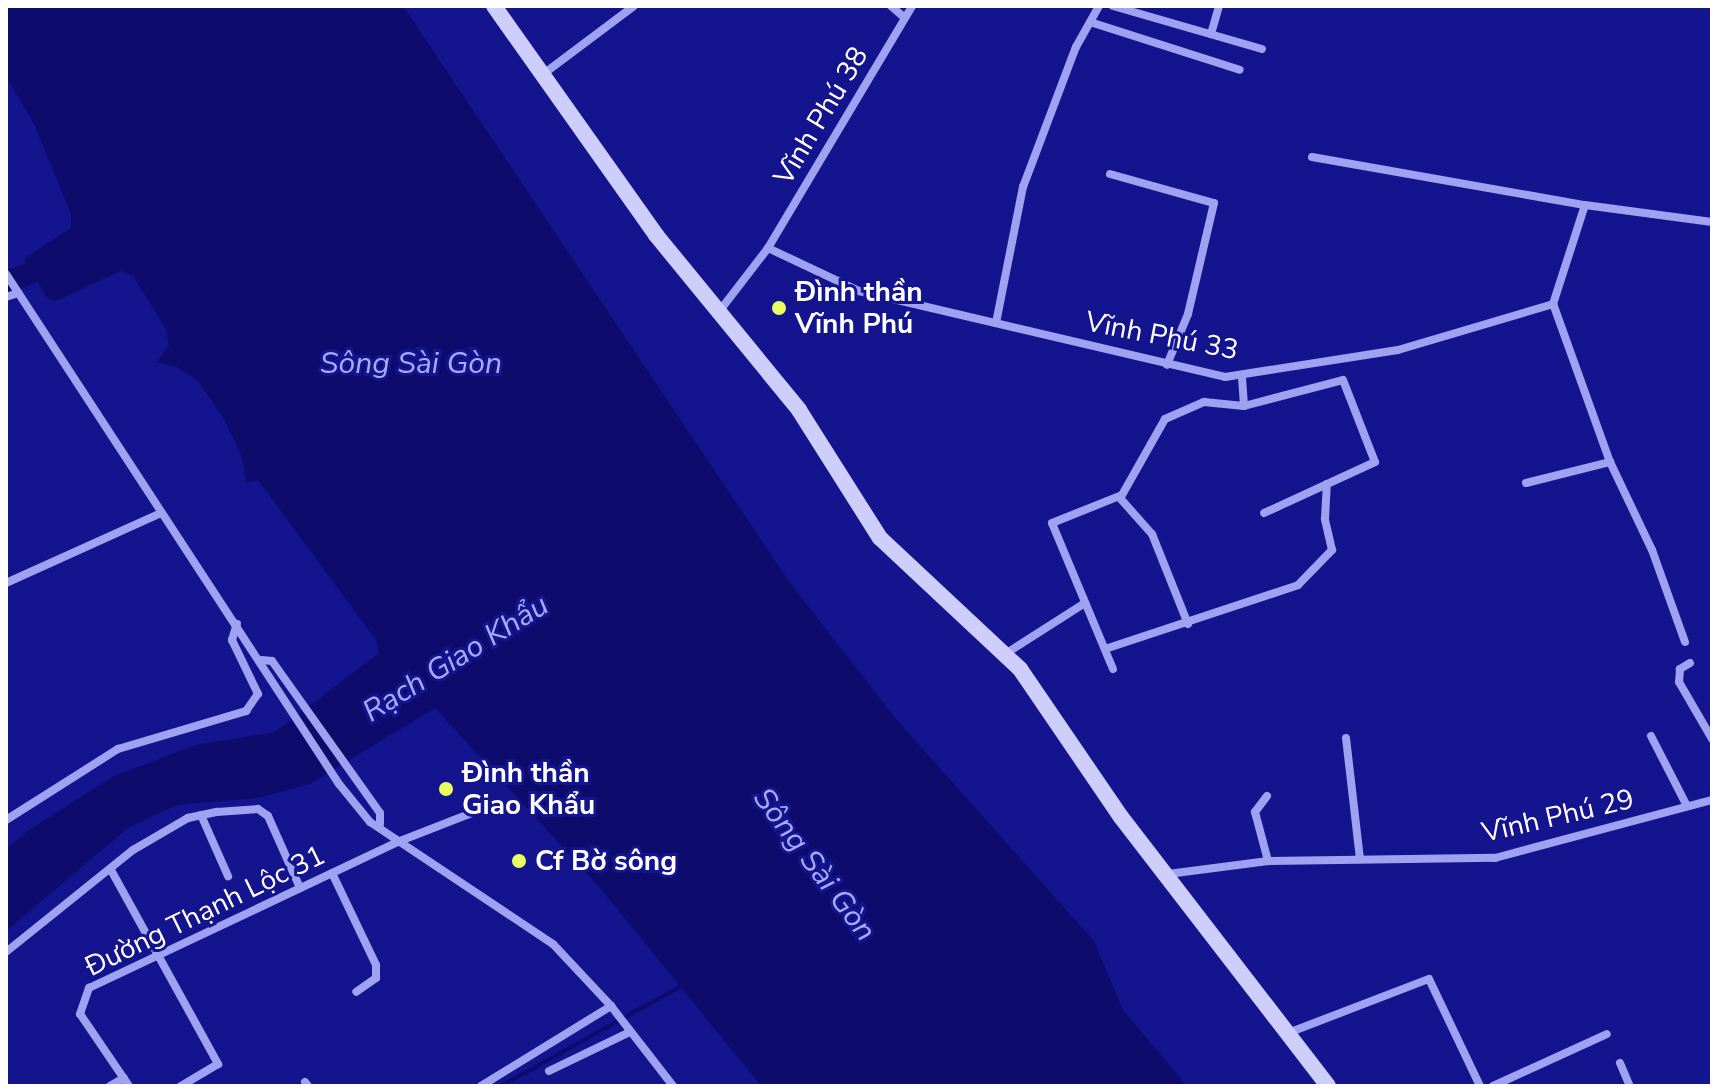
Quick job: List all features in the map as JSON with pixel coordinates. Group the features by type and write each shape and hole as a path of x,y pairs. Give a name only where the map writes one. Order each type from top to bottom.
{"street":[{"path":"494,6 718,314 799,410 880,538 1005,654 1121,817 1171,878 1328,1086"},
{"path":"542,75 634,6"},
{"path":"891,6 905,18"},
{"name":"Vĩnh Phú 38","path":"718,314 768,248 912,6"},
{"path":"996,323 1023,187 1076,47 1099,6"},
{"path":"1113,6 1262,49"},
{"path":"1211,34 1219,6"},
{"path":"1090,22 1240,70"},
{"path":"1312,157 1585,205 1712,222"},
{"path":"1110,174 1214,203 1188,314 1167,365"},
{"path":"1585,205 1553,304 1610,462 1652,550 1685,642"},
{"name":"Vĩnh Phú 33","path":"768,248 859,291 1167,365 1243,380 1398,350 1553,304"},
{"path":"6,274 159,514 262,660 262,670 339,784 370,822 380,824 400,841 553,944 614,1009 673,1086"},
{"path":"6,297 18,293"},
{"path":"1243,380 1244,404"},
{"path":"1113,669 1052,523 1119,497 1135,479 1165,419 1204,402 1244,404 1343,380 1375,462 1264,513"},
{"path":"1526,483 1610,462"},
{"path":"1105,649 1298,585 1328,558 1332,539 1325,519 1327,484"},
{"path":"1119,497 1152,534 1188,624"},
{"path":"6,583 159,514"},
{"path":"1005,654 1085,603"},
{"path":"6,820 118,749 246,711 258,694 232,640 237,624"},
{"path":"262,660 272,661 380,813 380,824"},
{"path":"1690,663 1680,669 1679,682 1712,739"},
{"path":"1651,736 1687,806"},
{"path":"1346,738 1360,859"},
{"path":"1267,796 1255,812 1268,861"},
{"name":"Vĩnh Phú 29","path":"1171,878 1268,861 1495,858 1712,800"},
{"name":"Đường Thạnh Lộc 31","path":"126,1082 80,1014 80,1001 89,988 160,958 400,841 490,806"},
{"path":"6,952 133,850 201,815 258,809 268,816 300,888"},
{"path":"201,815 228,876"},
{"path":"111,870 218,1064 181,1086"},
{"path":"332,873 376,965 376,978 356,992"},
{"path":"1288,1033 1429,979 1480,1086"},
{"path":"481,1086 614,1009"},
{"path":"549,1071 628,1029"},
{"path":"1493,1086 1607,1034"},
{"path":"1620,1063 1630,1086"},
{"path":"110,1086 126,1082"}],"water":[{"path":"6,6 403,6 790,583 896,719 1094,941 1123,1010 1187,1086 761,1086 601,889 435,708 310,784 258,798 177,805 128,828 6,931 6,849 29,830 114,776 196,745 275,732 379,653 376,640 258,480 246,483 242,457 223,417 198,381 177,367 156,362 169,346 166,329 133,276 121,271 56,301 47,298 24,259 71,228 71,214 34,124 6,76"}],"waterway":[{"path":"6,283 60,261"},
{"path":"501,1086 683,985"}],"place":[{"name":"Đình thần Vĩnh Phú","path":"779,308"},
{"name":"Đình thần Giao Khẩu","path":"446,789"},
{"name":"Cf Bờ sông","path":"519,861"}],"water label":[{"name":"Sông Sài Gòn","path":"411,364"},
{"name":"Rạch Giao Khẩu","path":"456,659"},
{"name":"Sông Sài Gòn","path":"814,865"}]}
